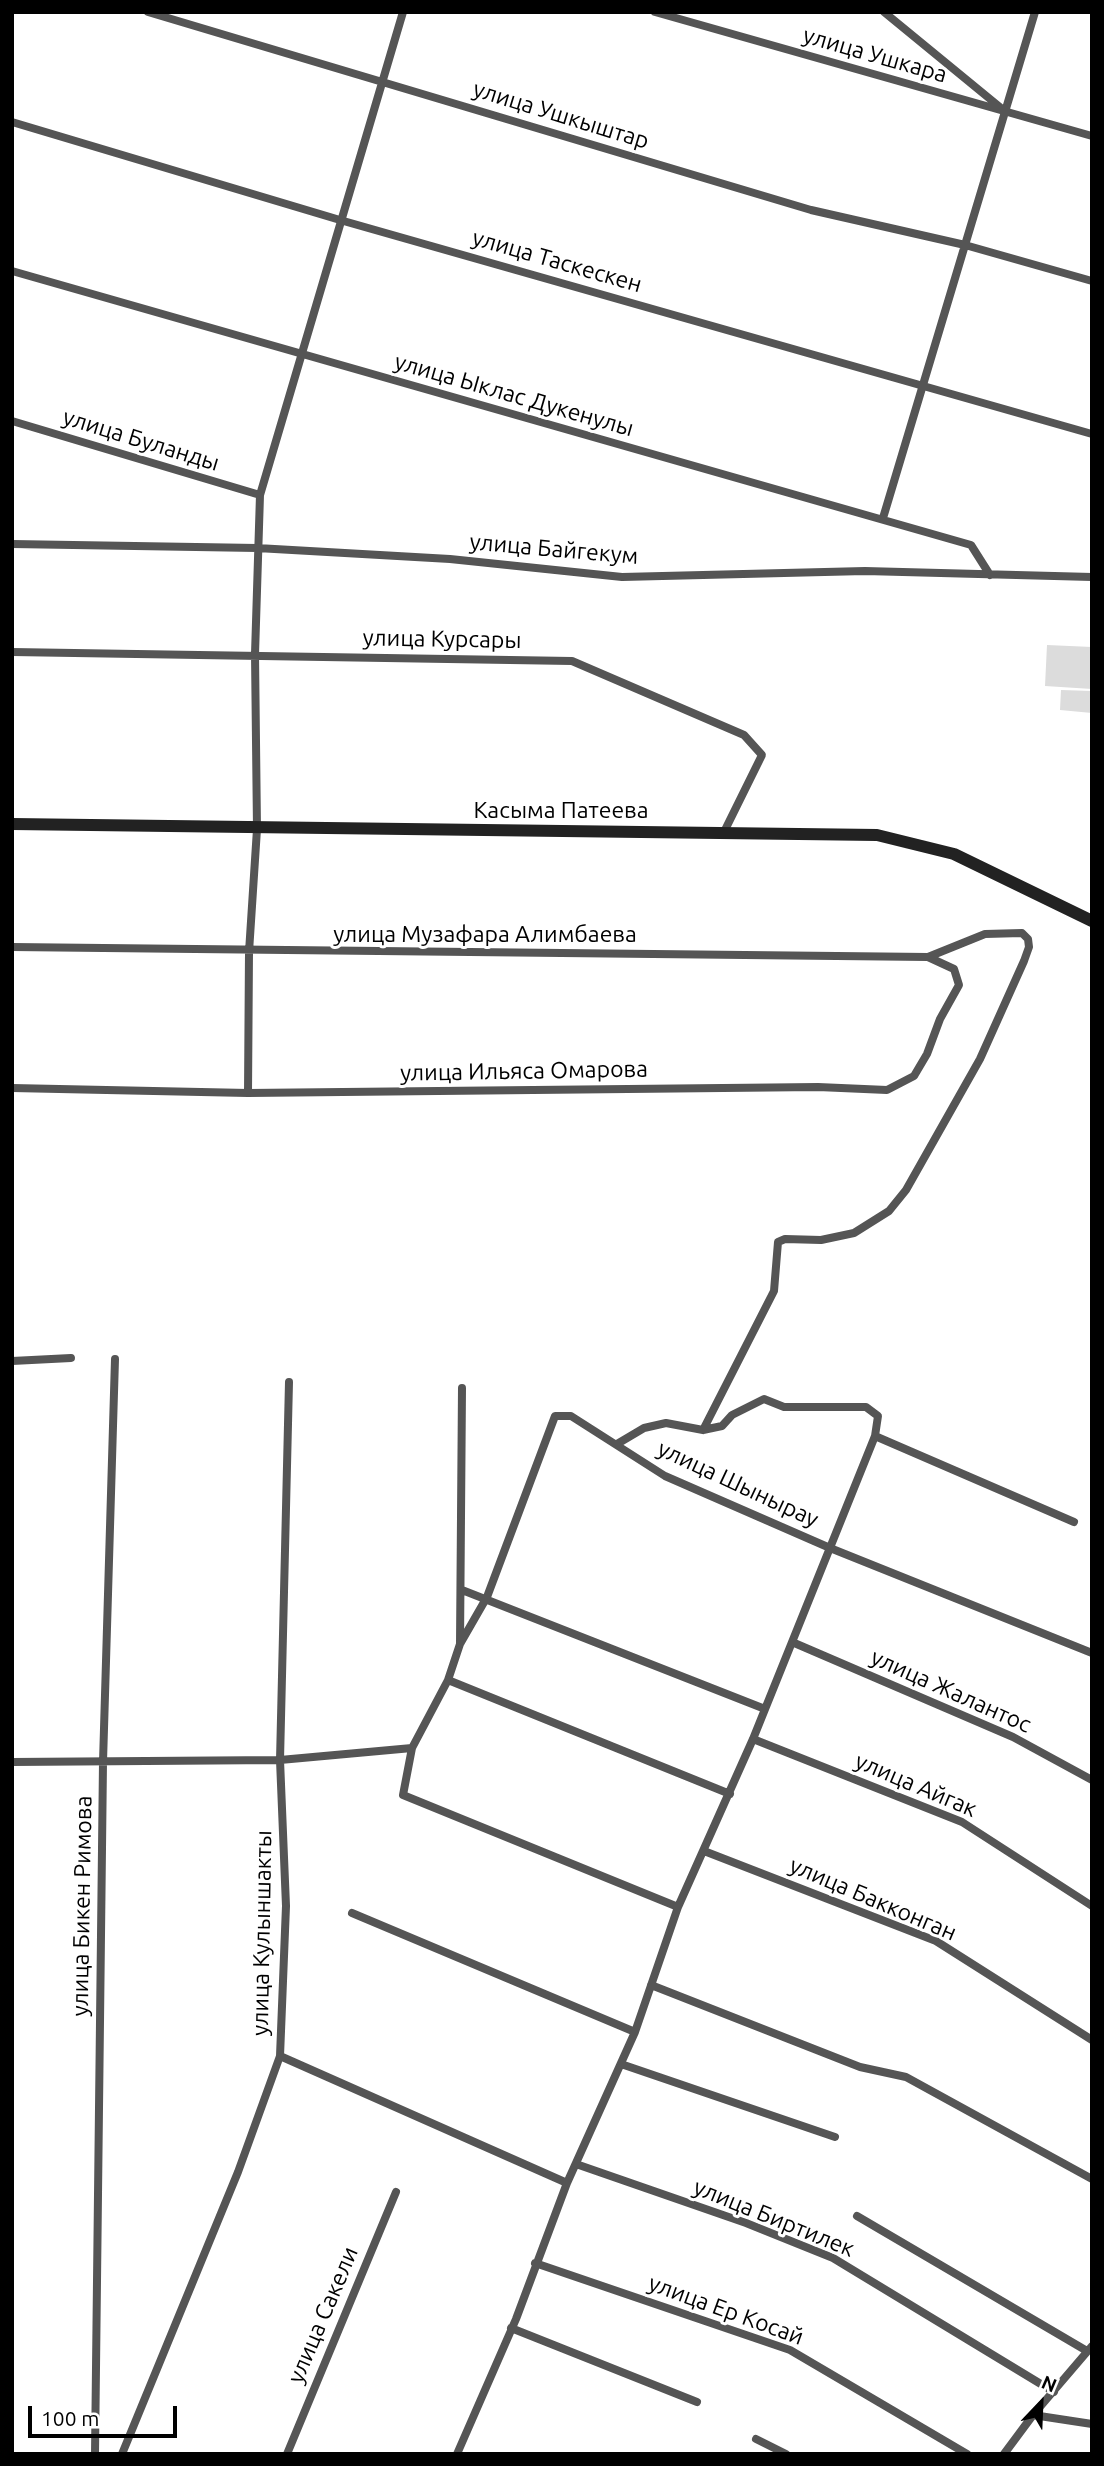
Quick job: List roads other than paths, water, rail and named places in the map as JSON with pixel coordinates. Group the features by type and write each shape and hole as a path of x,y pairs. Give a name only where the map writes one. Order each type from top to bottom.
{"main road":[{"name":"Касыма Патеева","path":"12,824 877,835 954,853 1092,921"}],"street":[{"name":"улица Ушкыштар","path":"148,12 811,210 965,245 1092,281"},
{"path":"248,1093 249,952 257,829 255,654 260,495 403,12"},
{"name":"улица Ушкара","path":"655,12 1092,136"},
{"path":"884,12 1003,110"},
{"path":"883,518 1003,110 1035,12"},
{"name":"улица Таскескен","path":"12,122 340,220 1092,434"},
{"name":"улица Ыклас Дукенулы","path":"12,271 971,545 990,575"},
{"name":"улица Буланды","path":"12,421 260,495"},
{"name":"улица Байгекум","path":"12,544 257,548 450,559 622,577 865,571 1092,577"},
{"name":"улица Курсары","path":"12,652 572,661 744,735 761,755 724,832"},
{"path":"704,1430 774,1291 778,1242 785,1239 821,1240 854,1233 889,1210 906,1190 980,1059 1030,947 1028,939 1022,933 985,934 929,957"},
{"name":"улица Музафара Алимбаева","path":"12,947 249,952 929,957 954,969"},
{"name":"улица Ильяса Омарова","path":"12,1088 248,1093 804,1087 887,1090 914,1076 928,1054 940,1019 959,985 954,969"},
{"path":"12,1361 71,1358"},
{"name":"улица Бикен Римова","path":"95,2454 103,1762 115,1359"},
{"name":"улица Кулыншакты","path":"122,2454 238,2172 280,2056 286,1906 280,1759 289,1382"},
{"path":"460,1644 462,1388"},
{"path":"457,2454 511,2328 567,2183 635,2032 678,1907 753,1739 875,1436 878,1416 866,1407 784,1407 764,1399 732,1415 722,1426 704,1430 666,1423 644,1428 617,1444"},
{"name":"улица Шынырау","path":"486,1597 555,1416 571,1416 665,1476 830,1548"},
{"path":"875,1436 1074,1522"},
{"path":"830,1548 1092,1653"},
{"path":"461,1590 486,1597 765,1709"},
{"path":"486,1597 460,1644 448,1679 412,1748 403,1795 678,1907"},
{"name":"улица Жалантос","path":"792,1642 1013,1737 1092,1780"},
{"path":"448,1679 730,1794"},
{"name":"улица Айгак","path":"753,1739 962,1822 1092,1906"},
{"path":"12,1762 280,1759 412,1748"},
{"name":"улица Бакконган","path":"704,1851 936,1941 1092,2040"},
{"path":"352,1913 635,2032"},
{"path":"651,1985 860,2067 906,2077 1092,2179"},
{"path":"280,2056 567,2183"},
{"path":"621,2064 835,2137"},
{"name":"улица Биртилек","path":"576,2164 746,2223 833,2258 1054,2392"},
{"name":"улица Сакели","path":"286,2454 396,2192"},
{"path":"857,2216 1090,2348 1033,2414 1004,2454"},
{"name":"улица Ер Косай","path":"535,2263 790,2350 967,2454"},
{"path":"511,2328 697,2402"},
{"path":"1033,2414 1092,2424"},
{"path":"756,2439 786,2454"}]}
